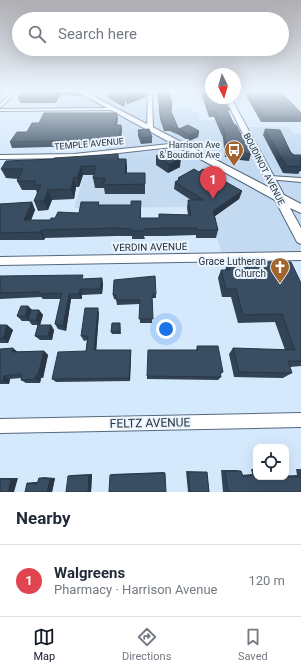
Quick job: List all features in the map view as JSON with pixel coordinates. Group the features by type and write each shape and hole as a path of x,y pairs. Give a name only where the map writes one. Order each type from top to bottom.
{"main road":[{"path":"123,115 301,209"},
{"name":"BOUDINOT AVENUE","path":"237,115 301,239"},
{"path":"233,174 253,176 268,174"}],"street":[{"path":"150,115 150,129"},
{"name":"TEMPLE AVENUE","path":"0,157 74,156 179,145"},
{"path":"268,174 301,180"},
{"name":"VERDIN AVENUE","path":"0,261 301,256"},
{"name":"FELTZ AVENUE","path":"0,426 301,420"}],"shaded area":[{"path":"100,115 199,115 200,120 239,120 243,127 289,127 294,134 301,134 301,256 223,257 209,213 196,207 74,208 90,155 105,153 109,131 96,131"}],"building":[{"path":"43,115 117,115 115,125 121,125 119,139 10,142 17,132 27,132 32,123 39,123"},
{"path":"160,115 172,115 179,130 171,126 164,126"},
{"path":"217,115 229,115 251,154 232,153 232,151 226,150 225,132"},
{"path":"262,115 301,115 301,117 263,117"},
{"path":"188,125 199,131 189,135 179,129"},
{"path":"149,129 152,137 141,138 138,130"},
{"path":"265,129 280,130 291,153 294,155 301,155 301,167 286,166"},
{"path":"167,150 181,158 169,164 156,156"},
{"path":"118,154 118,159 126,159 125,173 145,173 145,184 103,185 105,178 93,178 96,166 81,166 77,178 74,177 71,189 48,190 44,201 34,201 41,185 33,185 36,181 17,181 23,169 1,169 6,161"},
{"path":"194,169 199,172 203,169 242,191 213,211 218,230 166,228 132,231 132,229 115,228 41,230 40,232 0,233 0,204 32,202 24,220 50,220 51,218 55,218 58,212 79,213 81,202 99,202 98,205 131,205 131,201 141,201 140,218 159,218 159,214 191,215 188,200 204,200 175,182 180,179 178,178"},
{"path":"228,262 291,262 301,283 301,361 288,361 292,373 239,372 233,348 295,350 282,314 243,315 236,289 226,289 221,270 230,270"},
{"path":"83,275 82,279 102,278 100,289 80,289 79,294 69,294 63,326 55,324 62,293 0,293 0,276"},
{"path":"155,276 156,294 152,294 153,319 139,319 140,300 116,300 116,295 113,295 114,280"},
{"path":"21,306 28,306 25,316 17,316"},
{"path":"85,308 98,308 94,350 131,350 129,378 52,379 58,352 86,351 88,336 81,336"},
{"path":"31,310 39,310 36,320 28,320"},
{"path":"112,323 120,323 120,331 111,332"},
{"path":"0,325 7,325 3,338 0,339"},
{"path":"38,325 51,325 48,336 35,336"},
{"path":"197,346 218,346 223,372 220,372 221,377 147,376 148,350 198,350"},
{"path":"13,348 12,352 44,351 38,375 36,375 35,379 21,380 22,375 20,374 4,376 3,381 0,381 0,349"},
{"path":"225,471 241,471 243,476 253,475 253,480 289,480 289,477 301,477 301,492 228,492"},
{"path":"188,472 207,472 209,492 190,492"},
{"path":"165,473 166,492 109,492 110,475"},
{"path":"89,475 88,492 66,492 68,476"},
{"path":"39,478 50,479 47,492 25,492 27,483 37,484"},
{"path":"0,479 11,479 8,492 0,492"}],"place":[{"name":"Harrison Ave & Boudinot Ave","path":"234,167"},
{"name":"Walgreens","path":"213,199"},
{"name":"Grace Lutheran Church","path":"280,284"}]}
